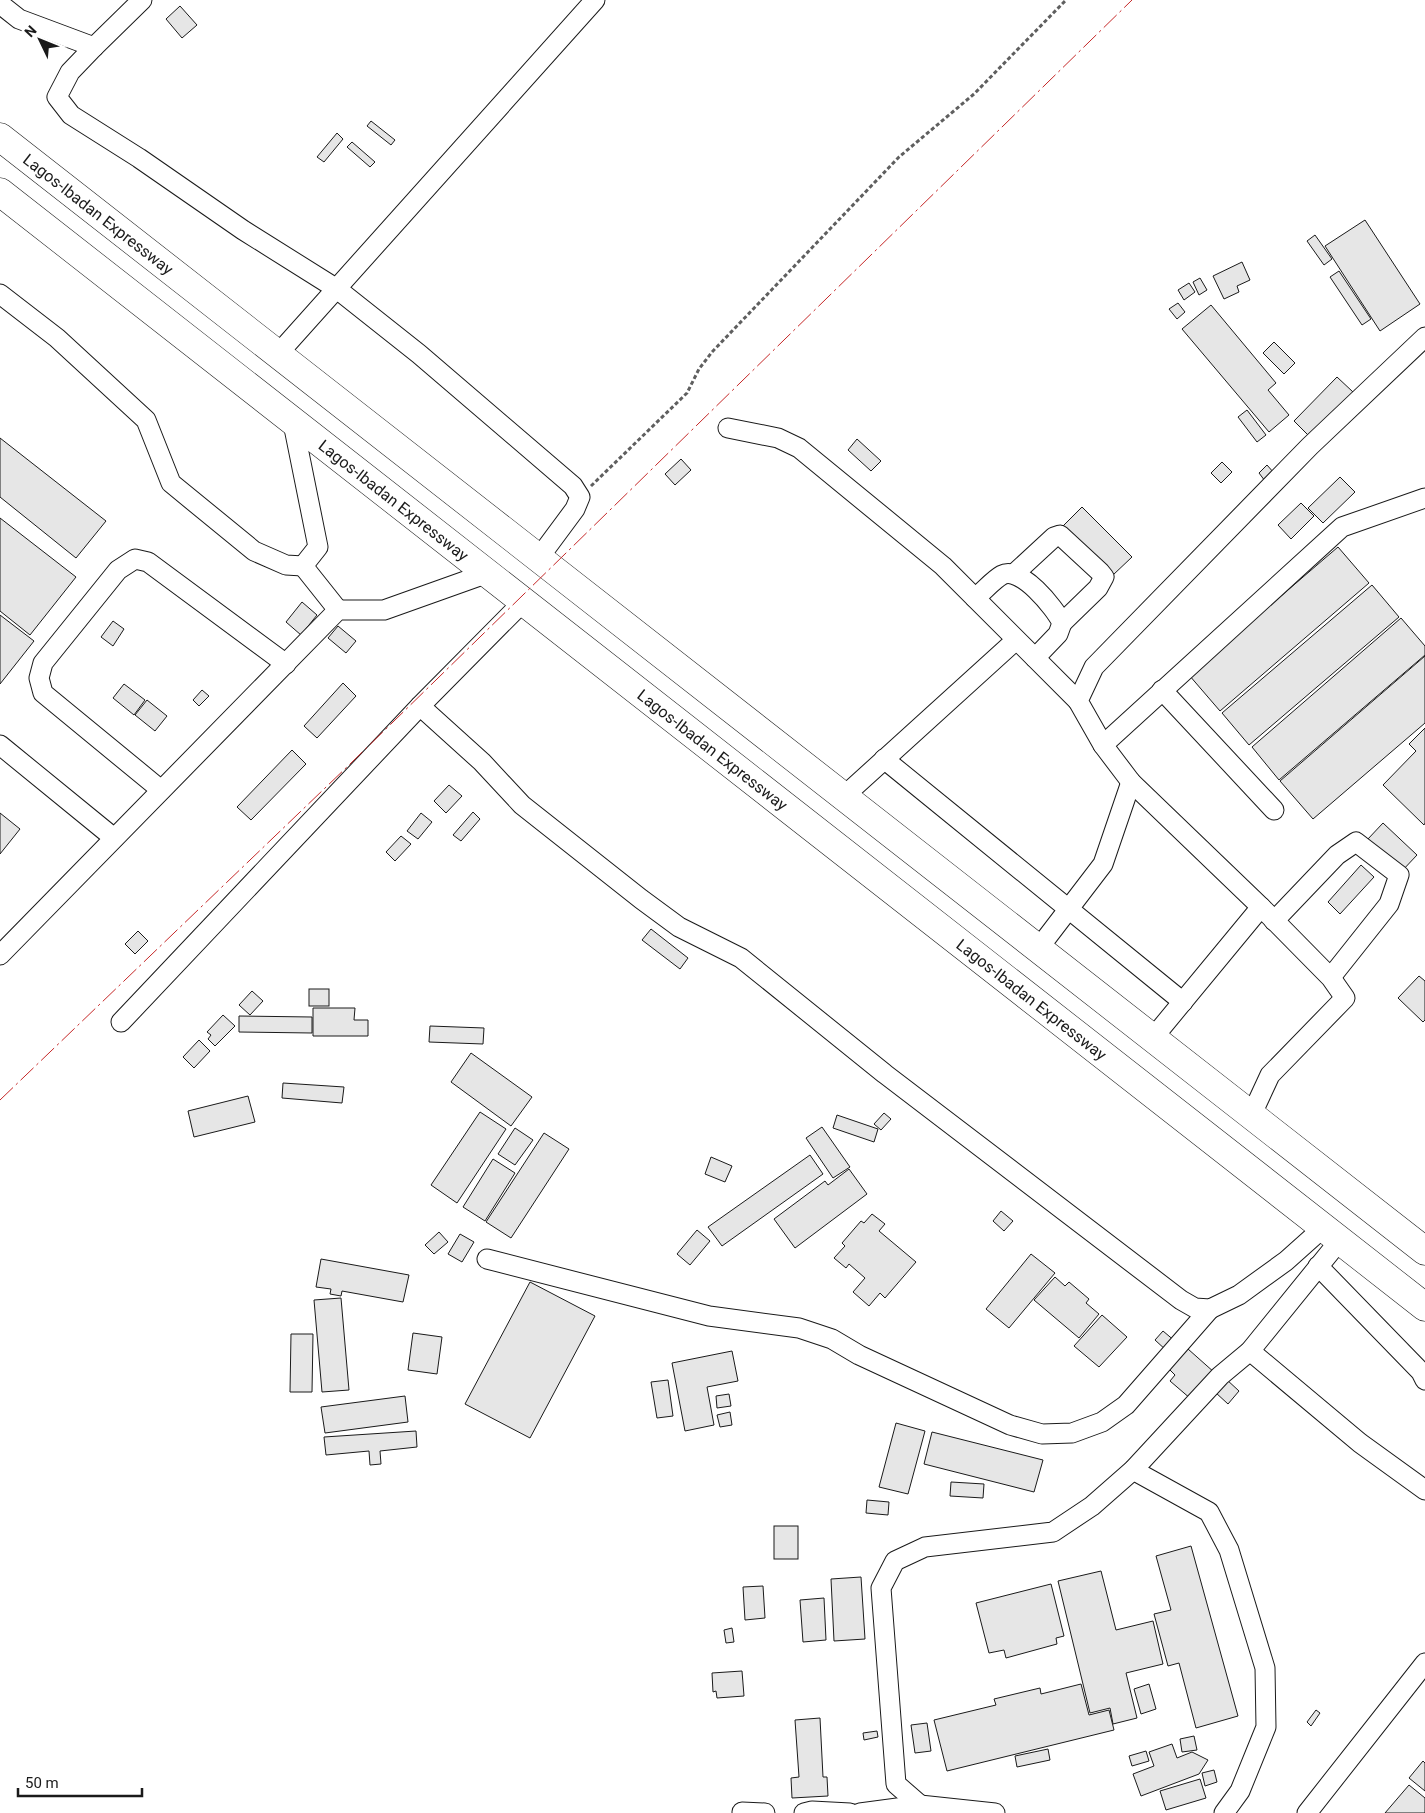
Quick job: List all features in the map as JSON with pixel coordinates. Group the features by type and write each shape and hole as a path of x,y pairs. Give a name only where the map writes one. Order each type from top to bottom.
{"highway":[{"name":"Lagos-Ibadan Expressway","path":"0,137 1425,1251"},
{"name":"Lagos-Ibadan Expressway","path":"0,192 522,603 1425,1307"}],"street":[{"path":"142,0 70,72 57,97 71,115 140,158 243,230 337,289 426,360 573,486 580,497 575,508 538,559"},
{"path":"277,354 595,0"},
{"path":"0,4 19,18 94,47"},
{"path":"0,294 57,338 146,420 171,483 254,551 286,565 303,566 338,610"},
{"path":"1078,701 1094,668 1310,446 1425,337"},
{"path":"293,423 318,547 303,566"},
{"path":"728,428 778,438 799,448 943,566 1078,701 1104,745 1131,782 1331,977 1345,998 1270,1075 1251,1116"},
{"path":"1104,745 1342,527 1425,498"},
{"path":"1014,573 1054,537 1060,535 1104,577 1098,588 1062,623 1058,634 1035,658"},
{"path":"161,790 43,693 39,678 43,662 118,570 135,559 148,562 286,664"},
{"path":"975,598 1003,574 1014,573 1025,579 1058,615 1062,623"},
{"path":"0,955 338,610 384,610 485,574"},
{"path":"121,1022 420,706 522,603"},
{"path":"843,797 1016,640"},
{"path":"1162,690 1274,810"},
{"path":"420,706 482,762 522,804 641,899 679,927 741,958 900,1085 1181,1300 1196,1308 1210,1309"},
{"path":"0,745 114,838"},
{"path":"884,759 1183,1002"},
{"path":"1038,950 1103,864 1131,782"},
{"path":"1274,921 1337,855 1356,842 1399,875 1389,904 1331,977"},
{"path":"1152,1039 1261,907"},
{"path":"920,1805 896,1784 882,1588 895,1560 925,1547 1053,1532 1092,1506 1133,1470 1220,1376 1250,1351 1318,1266 1332,1234"},
{"path":"487,1260 709,1316 799,1328 832,1339 859,1355 1010,1425 1042,1434 1072,1433 1102,1422 1126,1405 1210,1309 1239,1295 1286,1261 1332,1234"},
{"path":"1318,1266 1421,1372 1425,1380"},
{"path":"1250,1351 1360,1443 1425,1490"},
{"path":"1133,1470 1209,1512 1229,1550 1265,1668 1266,1727 1240,1791 1224,1813"},
{"path":"1307,1813 1425,1663"},
{"path":"860,1813 920,1805 995,1813"},
{"path":"804,1813 812,1811 850,1813"},
{"path":"742,1812 765,1813"}],"path":[{"path":"580,497 687,394 696,374 712,352 899,157 974,94 1066,0"}],"building":[{"path":"180,6 197,25 182,38 166,19"},
{"path":"371,121 395,140 391,145 367,126"},
{"path":"337,133 343,139 324,162 317,157"},
{"path":"352,142 375,162 370,167 347,147"},
{"path":"1365,220 1420,304 1380,331 1325,246"},
{"path":"1315,235 1332,259 1324,265 1307,241"},
{"path":"1242,262 1250,280 1237,286 1239,292 1224,299 1213,276"},
{"path":"1339,271 1371,319 1362,325 1330,277"},
{"path":"1200,278 1207,290 1199,295 1193,282"},
{"path":"1189,283 1195,292 1184,300 1178,290"},
{"path":"1178,303 1185,312 1177,319 1169,309"},
{"path":"1211,305 1276,383 1268,390 1289,415 1269,432 1182,329"},
{"path":"1274,342 1295,363 1284,374 1263,353"},
{"path":"1337,377 1353,392 1310,437 1294,421"},
{"path":"1247,410 1266,435 1257,442 1238,417"},
{"path":"0,438 106,521 76,558 0,497"},
{"path":"857,439 881,461 871,471 848,450"},
{"path":"681,459 691,470 675,485 665,474"},
{"path":"1222,462 1232,472 1221,483 1211,473"},
{"path":"1267,465 1274,473 1265,481 1259,473"},
{"path":"1340,477 1355,492 1323,523 1308,508"},
{"path":"1301,503 1314,516 1291,539 1278,525"},
{"path":"1082,507 1132,557 1113,575 1063,526"},
{"path":"0,518 76,577 30,635 0,611"},
{"path":"1338,547 1369,583 1220,711 1189,675"},
{"path":"1372,585 1399,617 1249,745 1222,713"},
{"path":"302,602 317,615 301,635 286,622"},
{"path":"0,615 34,641 0,684"},
{"path":"1401,618 1425,646 1425,655 1279,780 1252,747"},
{"path":"113,621 124,629 113,646 101,637"},
{"path":"338,626 356,641 346,653 328,638"},
{"path":"1425,656 1425,723 1313,819 1280,781"},
{"path":"343,683 356,696 317,738 304,726"},
{"path":"124,684 145,700 134,715 113,698"},
{"path":"202,690 209,696 199,706 193,700"},
{"path":"147,700 167,716 155,731 135,715"},
{"path":"1425,728 1424,825 1383,785 1416,751 1409,744"},
{"path":"292,750 306,764 251,820 237,807"},
{"path":"449,785 462,796 446,813 434,801"},
{"path":"473,812 480,819 461,841 453,835"},
{"path":"0,813 20,829 0,854"},
{"path":"421,813 432,822 418,839 407,831"},
{"path":"1383,823 1417,855 1401,872 1367,840"},
{"path":"401,836 411,844 395,861 386,852"},
{"path":"1361,865 1374,877 1340,914 1328,902"},
{"path":"651,929 688,958 680,969 642,940"},
{"path":"138,931 148,941 135,954 125,944"},
{"path":"1419,976 1425,981 1425,1020 1423,1022 1398,998"},
{"path":"309,989 329,989 329,1006 309,1006"},
{"path":"252,991 263,1001 250,1015 239,1005"},
{"path":"313,1008 355,1008 354,1020 368,1020 368,1036 313,1036"},
{"path":"223,1015 235,1026 215,1046 208,1039 211,1035 207,1032"},
{"path":"239,1016 312,1017 312,1033 239,1032"},
{"path":"430,1026 484,1028 483,1044 429,1042"},
{"path":"199,1040 210,1051 194,1068 183,1057"},
{"path":"471,1053 532,1097 511,1126 451,1082"},
{"path":"283,1083 344,1087 342,1103 282,1098"},
{"path":"248,1096 255,1122 194,1137 188,1111"},
{"path":"480,1112 506,1129 457,1203 431,1185"},
{"path":"884,1113 891,1119 881,1130 874,1124"},
{"path":"837,1115 878,1129 874,1142 833,1128"},
{"path":"822,1127 850,1167 833,1178 806,1138"},
{"path":"515,1128 533,1140 515,1165 498,1154"},
{"path":"544,1133 569,1149 511,1238 486,1222"},
{"path":"810,1155 823,1174 722,1246 708,1227"},
{"path":"711,1157 732,1166 725,1182 705,1174"},
{"path":"493,1159 515,1173 485,1221 463,1207"},
{"path":"849,1169 867,1194 795,1248 774,1219 825,1181 828,1185"},
{"path":"1001,1211 1013,1221 1004,1231 993,1221"},
{"path":"872,1214 885,1224 879,1231 916,1262 885,1298 880,1293 869,1306 853,1292 865,1278 849,1264 846,1268 834,1258 845,1246 842,1243 861,1221 864,1223"},
{"path":"697,1230 710,1241 690,1265 677,1254"},
{"path":"439,1232 448,1242 434,1254 425,1245"},
{"path":"460,1234 474,1242 462,1262 448,1254"},
{"path":"1031,1254 1055,1273 1009,1328 986,1309"},
{"path":"321,1259 409,1275 403,1302 342,1291 341,1296 330,1294 331,1289 316,1287"},
{"path":"1055,1277 1065,1286 1069,1282 1089,1299 1086,1303 1099,1314 1079,1338 1034,1300"},
{"path":"530,1282 595,1316 530,1438 465,1404"},
{"path":"341,1298 349,1390 322,1392 314,1300"},
{"path":"1102,1315 1127,1337 1099,1367 1074,1346"},
{"path":"1163,1331 1176,1342 1167,1351 1155,1340"},
{"path":"413,1333 442,1337 437,1374 408,1370"},
{"path":"291,1334 313,1334 312,1392 290,1392"},
{"path":"1188,1349 1215,1373 1191,1399 1170,1381 1175,1375 1169,1369"},
{"path":"732,1351 738,1381 707,1387 714,1425 685,1431 672,1363"},
{"path":"1226,1379 1239,1391 1228,1404 1215,1392"},
{"path":"668,1380 673,1416 657,1418 651,1382"},
{"path":"729,1394 731,1406 717,1408 716,1396"},
{"path":"405,1396 408,1422 325,1433 321,1407"},
{"path":"730,1412 732,1425 720,1427 717,1415"},
{"path":"896,1423 925,1431 908,1494 879,1487"},
{"path":"416,1431 417,1447 380,1451 381,1464 370,1465 369,1451 326,1455 324,1437"},
{"path":"932,1432 1043,1460 1034,1492 924,1464"},
{"path":"951,1482 984,1484 983,1498 950,1496"},
{"path":"867,1500 889,1502 888,1515 866,1513"},
{"path":"774,1526 798,1526 798,1559 774,1559"},
{"path":"1191,1546 1238,1716 1196,1728 1179,1663 1168,1666 1154,1614 1171,1610 1156,1556"},
{"path":"1101,1571 1116,1630 1153,1621 1163,1664 1126,1673 1137,1718 1113,1724 1110,1708 1090,1713 1058,1581"},
{"path":"861,1577 865,1639 834,1641 831,1579"},
{"path":"1051,1584 1064,1636 1056,1638 1057,1644 1006,1658 1004,1650 989,1653 976,1603"},
{"path":"763,1586 765,1618 745,1620 743,1587"},
{"path":"824,1598 826,1640 803,1642 800,1600"},
{"path":"732,1628 734,1642 726,1643 724,1630"},
{"path":"742,1671 744,1696 717,1698 716,1691 713,1692 712,1673"},
{"path":"1081,1684 1089,1715 1109,1710 1114,1730 947,1771 934,1720 996,1705 994,1699 1040,1688 1041,1694"},
{"path":"1149,1684 1156,1709 1141,1714 1134,1689"},
{"path":"1316,1710 1320,1713 1311,1726 1307,1722"},
{"path":"820,1718 823,1777 827,1777 828,1796 792,1798 791,1778 799,1777 795,1720"},
{"path":"927,1723 931,1751 915,1753 911,1725"},
{"path":"877,1731 878,1737 864,1740 863,1733"},
{"path":"1194,1736 1197,1750 1182,1752 1180,1739"},
{"path":"1172,1744 1177,1758 1192,1752 1208,1760 1199,1774 1141,1796 1133,1774 1154,1766 1149,1752"},
{"path":"1048,1749 1050,1760 1017,1767 1015,1756"},
{"path":"1146,1751 1149,1761 1132,1766 1129,1756"},
{"path":"1423,1761 1425,1763 1425,1791 1409,1778"},
{"path":"1214,1770 1217,1782 1205,1786 1202,1773"},
{"path":"1200,1779 1206,1798 1166,1810 1160,1791"},
{"path":"1409,1785 1425,1798 1425,1813 1385,1813"}],"power":[{"path":"0,1100 349,765 1132,0"}]}
